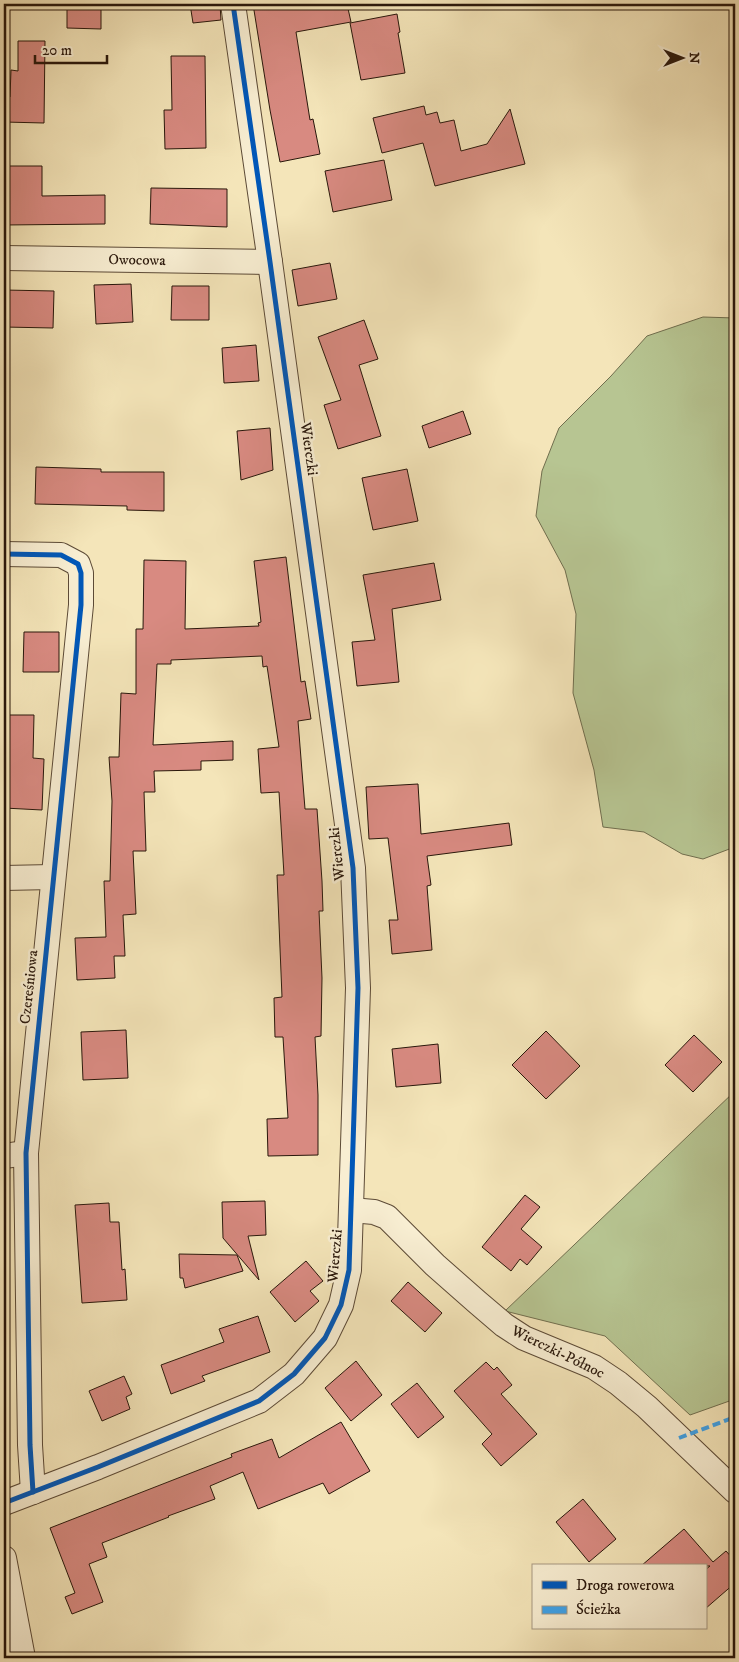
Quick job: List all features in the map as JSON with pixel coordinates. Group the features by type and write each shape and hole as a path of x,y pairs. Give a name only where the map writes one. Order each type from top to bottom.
{"street":[{"name":"Wierczki","path":"4,1503 98,1468 259,1401 294,1374 324,1338 341,1306 349,1270 358,988 353,868 233,4"},
{"name":"Owocowa","path":"4,258 270,262"},
{"name":"Czereśniowa","path":"4,554 61,555 78,564 81,573 81,605 52,877 15,1154 33,1492"},
{"path":"4,878 52,877"},
{"name":"Wierczki-Północ","path":"351,1210 374,1212 387,1217 435,1265 504,1325 524,1338 594,1367 618,1383 647,1407 735,1491"},
{"path":"4,1558 23,1658"}],"green space":[{"path":"703,317 735,318 735,841 732,848 703,859 682,854 644,832 603,827 594,770 573,693 576,614 565,570 536,516 542,471 559,428 611,376 647,336"},
{"path":"735,1091 735,1399 690,1415 605,1336 505,1311"}],"building":[{"path":"67,4 101,4 101,29 67,28"},
{"path":"190,4 220,4 221,20 193,23"},
{"path":"253,4 347,4 351,22 296,32 310,120 313,119 320,154 280,162"},
{"path":"397,14 400,32 398,33 405,73 361,80 350,23"},
{"path":"18,41 45,41 44,123 4,122 4,97 10,97 11,70 18,71"},
{"path":"171,56 205,56 206,148 165,149 164,110 172,110"},
{"path":"424,106 426,115 437,112 440,123 454,120 461,151 487,144 510,109 525,164 435,186 423,143 382,153 373,118"},
{"path":"384,160 392,200 333,212 325,171"},
{"path":"4,166 42,166 42,196 105,195 105,224 4,225"},
{"path":"151,188 227,189 227,227 150,224"},
{"path":"330,263 337,299 298,306 292,270"},
{"path":"131,284 133,322 96,324 94,285"},
{"path":"172,286 209,286 209,320 171,320"},
{"path":"4,290 54,291 53,328 4,327"},
{"path":"364,320 378,359 359,365 381,436 338,449 324,405 341,400 318,337"},
{"path":"256,345 259,381 224,383 222,348"},
{"path":"463,411 471,434 429,448 422,426"},
{"path":"270,428 273,470 241,480 237,431"},
{"path":"36,467 101,469 101,472 164,472 164,511 127,510 127,506 35,504"},
{"path":"407,469 418,521 373,530 362,478"},
{"path":"286,557 301,682 305,681 311,719 298,721 305,809 317,809 322,881 323,911 319,911 322,978 321,1036 315,1037 318,1095 318,1155 268,1156 267,1119 288,1118 283,1037 275,1037 274,998 282,997 277,875 284,875 279,792 261,793 258,749 279,747 267,666 263,667 262,656 171,660 171,664 157,664 153,745 233,741 233,760 201,761 201,770 154,771 155,792 144,792 146,851 133,851 136,914 123,915 125,956 114,956 115,978 77,980 75,938 106,937 104,881 110,881 112,801 109,757 119,757 121,693 136,694 136,629 143,629 144,560 186,561 185,629 259,626 258,623 261,622 254,561"},
{"path":"434,563 441,600 392,609 399,682 357,686 352,642 375,640 363,575"},
{"path":"24,632 59,632 59,672 23,672"},
{"path":"4,715 34,715 33,758 44,759 42,810 4,808"},
{"path":"418,784 421,834 509,823 512,845 427,856 431,885 427,886 432,950 392,954 389,920 398,920 388,838 369,839 366,787"},
{"path":"126,1030 128,1078 83,1080 81,1032"},
{"path":"546,1031 580,1066 546,1099 512,1065"},
{"path":"694,1035 722,1062 693,1092 665,1065"},
{"path":"438,1044 441,1083 396,1087 392,1049"},
{"path":"525,1195 540,1207 521,1229 542,1247 527,1265 520,1259 511,1271 482,1247"},
{"path":"265,1201 266,1235 248,1236 259,1280 223,1238 222,1202"},
{"path":"109,1203 110,1222 119,1222 122,1270 125,1269 127,1300 82,1303 75,1205"},
{"path":"179,1254 237,1255 243,1271 185,1288 183,1278 180,1278"},
{"path":"306,1261 323,1281 310,1291 319,1301 295,1322 270,1292"},
{"path":"408,1282 442,1313 425,1332 391,1301"},
{"path":"258,1316 270,1352 202,1376 205,1381 171,1394 161,1365 224,1342 219,1329"},
{"path":"356,1361 382,1395 351,1421 325,1388"},
{"path":"486,1362 494,1370 497,1367 512,1385 501,1394 537,1434 501,1466 482,1444 492,1434 454,1391"},
{"path":"124,1376 132,1394 126,1397 130,1409 102,1421 89,1391"},
{"path":"417,1383 444,1417 418,1438 391,1404"},
{"path":"341,1422 370,1471 329,1494 323,1483 258,1509 243,1472 210,1486 215,1499 102,1543 107,1557 89,1564 103,1602 72,1614 65,1597 75,1593 50,1528 232,1457 231,1454 272,1439 279,1458"},
{"path":"583,1499 616,1539 589,1562 556,1522"},
{"path":"684,1529 713,1562 726,1551 735,1561 735,1583 706,1608 706,1569 710,1566 706,1566 706,1564 643,1564"}],"marked path":[{"path":"679,1438 735,1417"}],"cycle path":[{"path":"4,1503 259,1401 294,1374 325,1338 341,1305 349,1270 358,988 353,868 233,4"},
{"path":"4,554 61,555 78,564 81,573 81,605 26,1153 30,1445 33,1492"}]}
